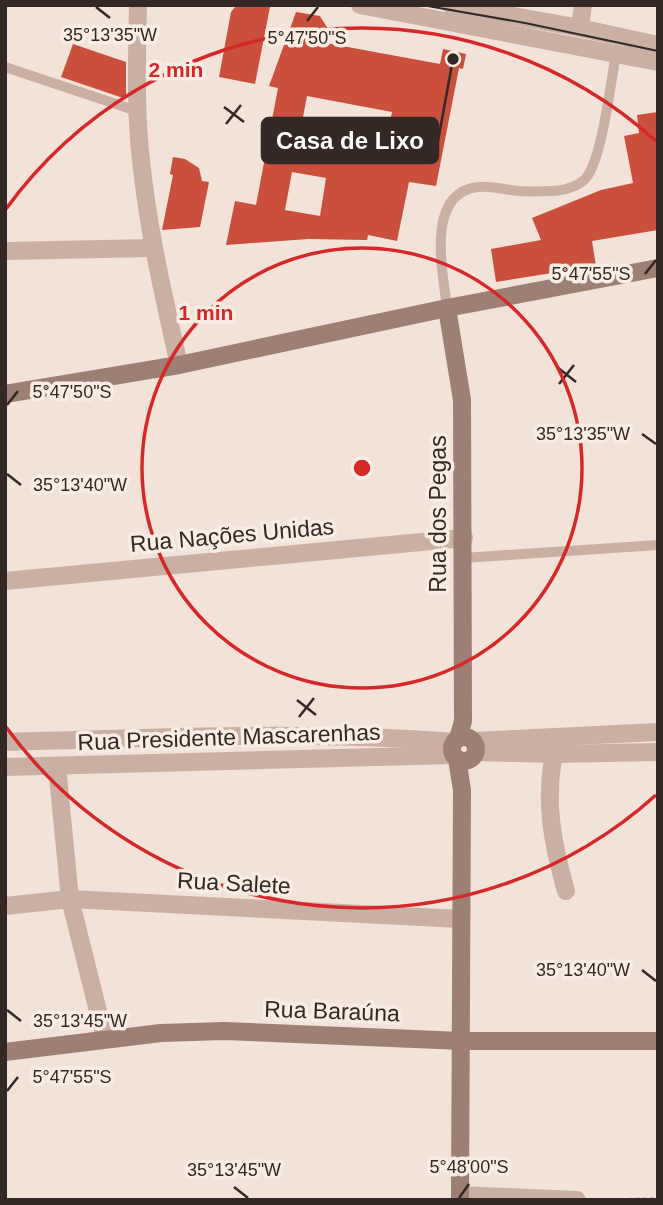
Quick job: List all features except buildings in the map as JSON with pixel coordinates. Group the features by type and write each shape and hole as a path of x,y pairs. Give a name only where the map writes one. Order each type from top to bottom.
{"main road":[{"path":"5,394 179,365 447,308 658,268"},
{"name":"Rua dos Pegas","path":"447,308 462,400 464,538 460,1197"},
{"name":"Rua Baraúna","path":"5,1052 161,1033 224,1031 462,1041 658,1041"}],"street":[{"path":"138,5 137,111 140,158 152,248 179,365"},
{"path":"360,5 658,62"},
{"path":"452,5 483,8 658,45"},
{"path":"580,28 583,5"},
{"path":"5,251 152,248"},
{"name":"Rua Nações Unidas","path":"5,581 464,538"},
{"name":"Rua Presidente Mascarenhas","path":"5,767 463,745 658,732"},
{"name":"Rua Presidente Mascarenhas","path":"5,741 225,736 408,738 554,754 658,752"},
{"path":"554,754 550,775 551,823 566,891"},
{"path":"57,766 70,899 105,1039"},
{"name":"Rua Salete","path":"5,906 70,899 461,919"},
{"path":"460,1197 577,1200"}],"lane":[{"path":"447,308 441,233 446,209 453,198 474,187 488,186 522,192 560,191 585,181 596,163 616,54"},
{"path":"5,67 137,111"},
{"path":"463,558 658,545"}],"path":[{"path":"608,1200 658,1199"}],"tram line":[{"path":"422,5 658,51"}],"place":[{"name":"Casa de Lixo","path":"453,59"}]}
